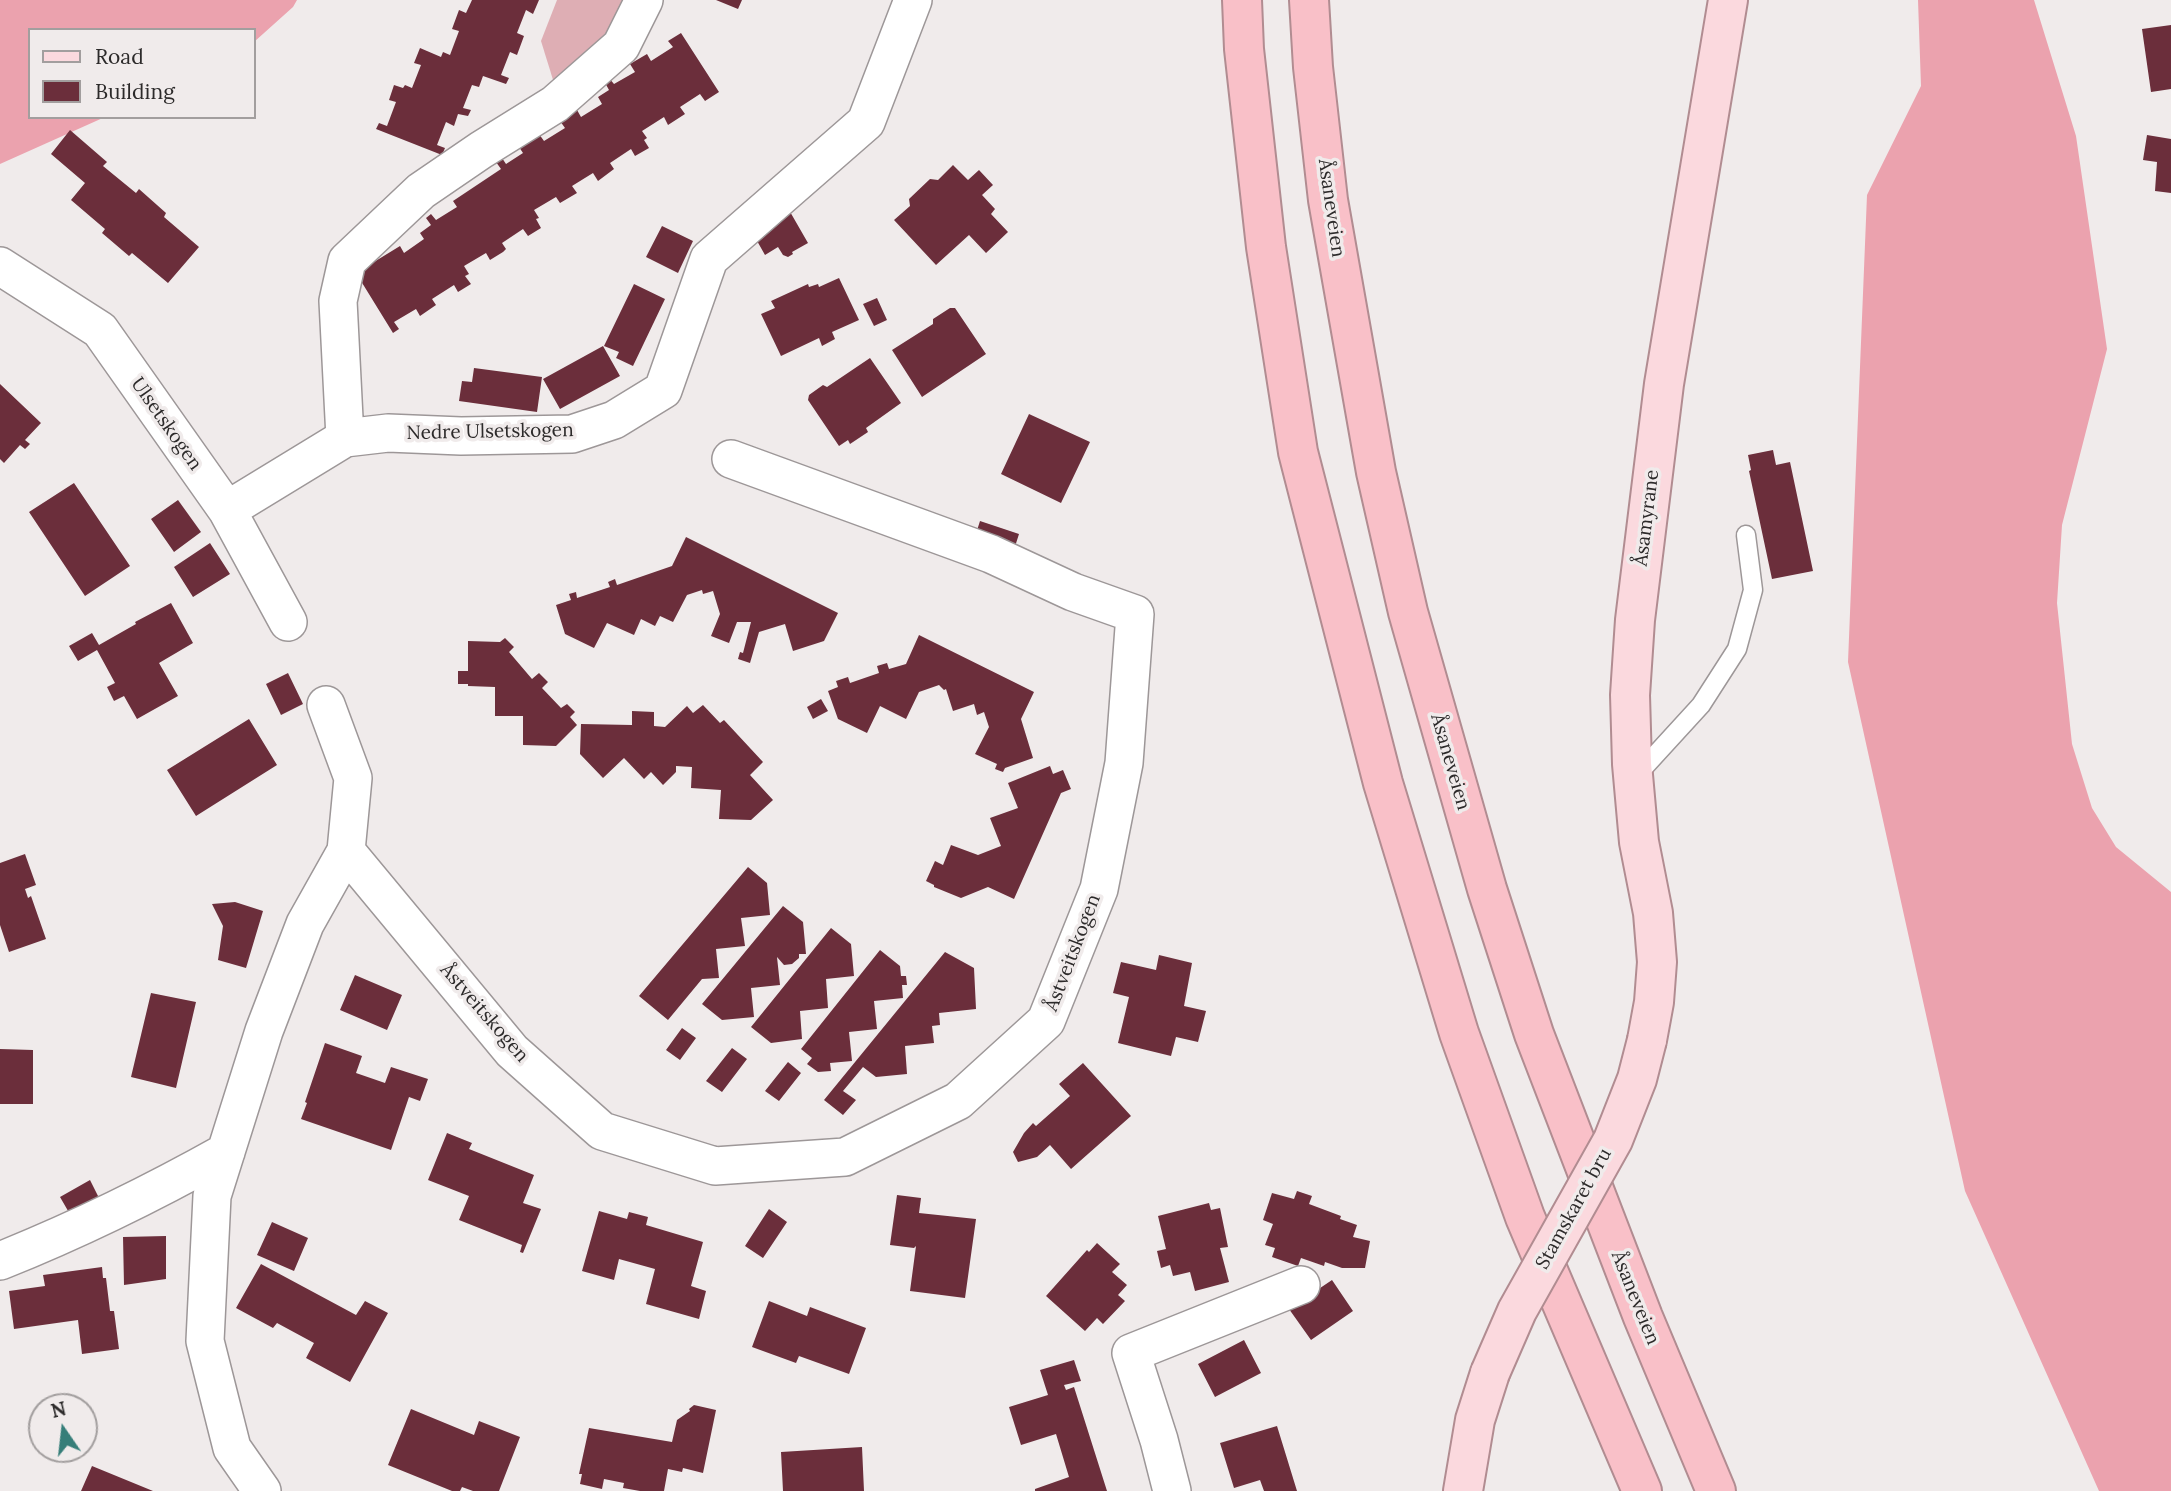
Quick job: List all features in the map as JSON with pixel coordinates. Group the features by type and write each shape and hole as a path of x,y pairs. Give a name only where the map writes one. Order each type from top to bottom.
{"highway":[{"path":"1242,0 1244,49 1266,247 1298,452 1383,783 1459,1033 1525,1217 1642,1491"},
{"name":"Åsaneveien","path":"1309,0 1313,67 1328,200 1376,472 1415,638 1487,889 1534,1034 1643,1317 1716,1491"}],"main road":[{"name":"Åsamyrane","path":"1647,1040 1654,1002 1657,962 1653,913 1639,842 1633,780 1630,695 1635,620 1664,384 1728,0"},
{"name":"Stamskaret bru","path":"1463,1491 1475,1420 1490,1373 1517,1311 1613,1140 1637,1079 1647,1040"}],"street":[{"path":"345,438 338,301 346,261 421,191 555,104 574,88 621,46 645,0"},
{"name":"Nedre Ulsetskogen","path":"227,510 345,438 388,433 461,436 572,434 614,420 663,390 709,259 866,122 913,0"},
{"name":"Ulsetskogen","path":"0,266 100,330 227,510 288,622"},
{"name":"Åstveitskogen","path":"346,851 512,1051 602,1131 715,1166 845,1157 958,1101 1046,1021 1099,889 1124,763 1135,614 1073,592 991,554 731,459"},
{"path":"262,1491 232,1448 205,1341 212,1196 264,1031 305,924 346,851 353,778 326,705"},
{"path":"0,1261 69,1233 134,1202 226,1152"},
{"path":"1172,1491 1131,1353 1301,1285"}],"lane":[{"path":"1633,780 1701,705 1738,649 1753,590 1746,535"}],"shaded area":[{"path":"0,0 297,0 293,7 256,40 256,28 28,28 28,119 101,119 0,164"},
{"path":"557,0 632,0 604,52 554,83 541,41"},
{"path":"1918,0 2034,0 2076,136 2107,349 2062,525 2057,603 2072,744 2092,808 2116,847 2171,892 2171,1491 2099,1491 1965,1191 1848,662 1867,195 1921,86"}],"building":[{"path":"472,0 539,0 533,14 526,10 517,33 524,36 517,55 510,52 501,75 509,78 506,84 483,76 479,87 472,85 463,108 471,110 468,116 458,114 454,126 446,122 437,145 445,148 442,155 376,129 379,123 387,126 396,102 389,100 394,85 412,88 421,65 414,63 420,48 441,57 443,52 450,55 459,31 452,29 459,10 466,13"},
{"path":"716,0 742,0 738,9"},
{"path":"2171,25 2171,89 2151,92 2142,29"},
{"path":"681,33 719,92 705,101 700,94 680,107 685,114 668,125 664,117 642,131 649,148 635,156 631,149 610,163 614,169 598,181 593,173 572,186 577,193 560,203 556,197 534,210 541,228 528,236 523,229 502,243 506,249 503,252 490,260 486,253 464,266 469,274 465,276 471,284 458,292 454,285 432,299 436,305 420,316 416,309 394,322 399,329 393,333 356,273 400,246 404,253 424,239 420,233 431,225 426,218 431,214 436,220 457,207 453,201 501,169 496,162 502,158 506,164 523,153 519,147 539,134 544,141 565,128 560,121 573,112 577,110 581,117 602,104 598,97 609,90 604,81 609,78 614,84 635,72 630,64 647,54 651,61 673,47 668,41"},
{"path":"70,130 107,162 103,166 136,193 139,189 166,213 164,217 199,247 168,283 132,253 129,256 102,233 105,229 71,200 85,183 51,154"},
{"path":"2147,135 2171,139 2171,193 2155,191 2157,162 2143,160"},
{"path":"953,165 968,180 979,170 993,185 982,195 995,209 991,214 1008,232 986,253 969,235 936,265 894,220 910,206 909,199 930,179 938,180"},
{"path":"789,210 808,243 788,257 783,255 778,247 765,255 752,232"},
{"path":"662,226 693,241 678,273 646,257"},
{"path":"839,278 859,320 832,332 835,339 822,346 819,338 781,356 761,314 775,308 771,301 808,284 809,287 818,284 819,287"},
{"path":"634,284 665,299 633,366 616,358 619,352 604,346"},
{"path":"877,298 887,320 874,326 863,304"},
{"path":"950,308 955,308 986,354 922,397 892,350 933,324 933,319"},
{"path":"603,346 620,376 560,409 543,379"},
{"path":"870,358 901,403 866,428 868,432 850,444 848,440 839,446 808,400 809,395 823,385 827,387"},
{"path":"474,368 542,377 537,412 459,401 462,381 472,382"},
{"path":"0,384 41,423 25,440 30,444 25,449 20,445 4,463 0,459"},
{"path":"1029,414 1090,442 1061,503 1001,474"},
{"path":"1773,450 1776,465 1790,462 1813,571 1772,579 1748,455"},
{"path":"74,483 130,566 85,596 29,512"},
{"path":"178,500 201,532 174,552 151,519"},
{"path":"980,521 1019,534 1011,559 972,546"},
{"path":"686,537 838,613 824,641 793,651 785,624 759,632 750,663 738,659 740,652 743,653 751,622 737,622 729,643 711,636 720,614 713,591 703,594 702,590 687,595 673,622 660,616 655,626 641,619 634,635 607,623 594,648 565,634 556,605 571,600 569,594 576,592 577,598 610,587 608,582 615,579 617,585 672,566"},
{"path":"210,543 230,574 193,597 174,567"},
{"path":"171,603 193,643 159,663 178,696 137,719 124,696 114,701 107,687 115,683 97,650 78,661 69,646 92,633 99,645"},
{"path":"919,635 1034,692 1021,719 1033,758 1005,768 1003,772 995,769 997,764 975,754 989,727 984,712 977,715 974,704 953,711 946,689 939,685 919,692 906,719 880,706 867,733 838,719 828,691 838,687 836,681 848,677 850,683 879,673 877,666 887,663 889,669 906,664"},
{"path":"505,638 514,647 509,652 532,679 539,673 548,682 542,688 561,708 567,704 575,712 570,717 577,725 556,746 523,745 523,716 495,716 495,687 458,684 458,671 468,671 468,641 500,642"},
{"path":"288,673 303,704 281,715 266,684"},
{"path":"821,699 828,711 813,719 807,707"},
{"path":"703,705 720,723 724,720 763,762 750,775 773,800 751,820 719,819 721,790 691,788 692,767 676,766 676,772 663,785 651,772 644,779 624,758 603,778 580,754 581,724 632,725 632,711 654,712 654,726 665,727 687,706 693,713"},
{"path":"249,719 277,765 196,816 167,770"},
{"path":"1050,766 1053,774 1063,770 1071,789 1061,793 1014,899 988,887 961,898 926,881 935,861 943,865 951,845 978,855 1001,846 990,818 1018,808 1008,783"},
{"path":"25,854 36,885 25,889 28,898 31,896 46,939 9,952 0,925 0,863"},
{"path":"748,867 767,883 770,915 741,918 745,946 716,949 719,978 702,979 668,1020 639,996"},
{"path":"235,902 263,911 246,968 218,960 223,926 212,904"},
{"path":"783,906 803,922 806,954 799,954 799,958 792,964 784,965 777,957 780,985 751,988 754,1017 722,1020 702,1004"},
{"path":"831,928 851,944 854,976 826,979 828,1008 800,1011 802,1039 771,1043 751,1027"},
{"path":"880,950 900,966 901,976 906,976 907,985 902,985 903,998 874,1001 877,1029 849,1032 852,1061 830,1063 831,1071 818,1072 807,1064 812,1058 801,1049"},
{"path":"945,952 974,968 976,1009 939,1013 940,1025 932,1026 934,1043 905,1046 907,1074 876,1077 863,1067 843,1091 856,1100 843,1115 824,1100"},
{"path":"1159,955 1192,963 1184,1006 1206,1011 1198,1042 1176,1037 1171,1056 1118,1043 1129,997 1113,993 1121,962 1156,970"},
{"path":"355,975 402,995 387,1030 340,1010"},
{"path":"151,993 196,1002 176,1088 131,1077"},
{"path":"682,1028 696,1038 680,1060 666,1050"},
{"path":"325,1043 362,1056 356,1073 385,1083 391,1067 428,1079 420,1101 409,1097 391,1150 301,1119"},
{"path":"732,1048 747,1059 722,1092 706,1081"},
{"path":"0,1049 33,1050 33,1104 0,1104"},
{"path":"788,1062 801,1073 779,1101 765,1091"},
{"path":"1083,1063 1131,1116 1071,1169 1050,1145 1037,1157 1018,1162 1013,1152 1024,1133 1033,1123 1036,1126 1070,1096 1059,1084"},
{"path":"447,1133 472,1143 469,1149 534,1175 523,1203 541,1209 523,1253 520,1252 522,1245 459,1220 469,1196 428,1180"},
{"path":"90,1180 100,1200 71,1216 60,1197"},
{"path":"1297,1191 1312,1196 1309,1204 1357,1225 1353,1237 1370,1241 1365,1268 1342,1268 1325,1262 1324,1266 1301,1258 1298,1266 1272,1257 1275,1248 1265,1245 1273,1224 1263,1220 1272,1193 1294,1199"},
{"path":"897,1195 921,1198 919,1213 976,1219 965,1298 910,1291 916,1246 890,1245"},
{"path":"1209,1203 1211,1210 1220,1208 1228,1247 1220,1248 1229,1282 1195,1291 1190,1272 1173,1276 1170,1265 1161,1268 1157,1251 1166,1249 1158,1216"},
{"path":"769,1209 787,1222 763,1258 745,1246"},
{"path":"599,1211 627,1219 629,1212 648,1217 646,1225 703,1242 691,1286 706,1291 699,1319 646,1304 655,1269 619,1259 614,1280 582,1271"},
{"path":"272,1222 308,1238 294,1271 257,1255"},
{"path":"166,1236 166,1279 124,1285 123,1237"},
{"path":"1097,1243 1120,1264 1112,1272 1127,1285 1118,1295 1125,1301 1103,1324 1097,1318 1085,1331 1046,1296 1087,1250 1089,1252"},
{"path":"261,1264 356,1315 365,1301 388,1313 350,1382 306,1358 314,1343 277,1323 273,1328 236,1308"},
{"path":"102,1267 110,1311 114,1311 119,1349 82,1354 78,1320 14,1329 9,1291 45,1286 43,1275"},
{"path":"1332,1280 1353,1311 1311,1340 1289,1309"},
{"path":"769,1301 807,1316 810,1307 866,1328 849,1374 799,1356 796,1363 752,1347"},
{"path":"1244,1340 1261,1373 1215,1397 1198,1364"},
{"path":"1074,1360 1081,1381 1064,1385 1066,1390 1074,1387 1107,1491 1035,1491 1069,1477 1056,1434 1021,1445 1009,1407 1048,1395 1040,1370"},
{"path":"694,1405 716,1410 703,1473 683,1468 682,1472 668,1469 664,1491 623,1488 624,1483 604,1479 602,1489 580,1484 582,1474 579,1474 589,1428 672,1442 677,1420"},
{"path":"411,1409 474,1435 479,1421 520,1437 499,1491 473,1491 462,1487 460,1491 452,1491 388,1465"},
{"path":"1277,1426 1297,1491 1264,1491 1260,1480 1234,1488 1220,1443"},
{"path":"862,1447 864,1491 783,1491 781,1452"},
{"path":"92,1466 153,1491 81,1491"}]}
